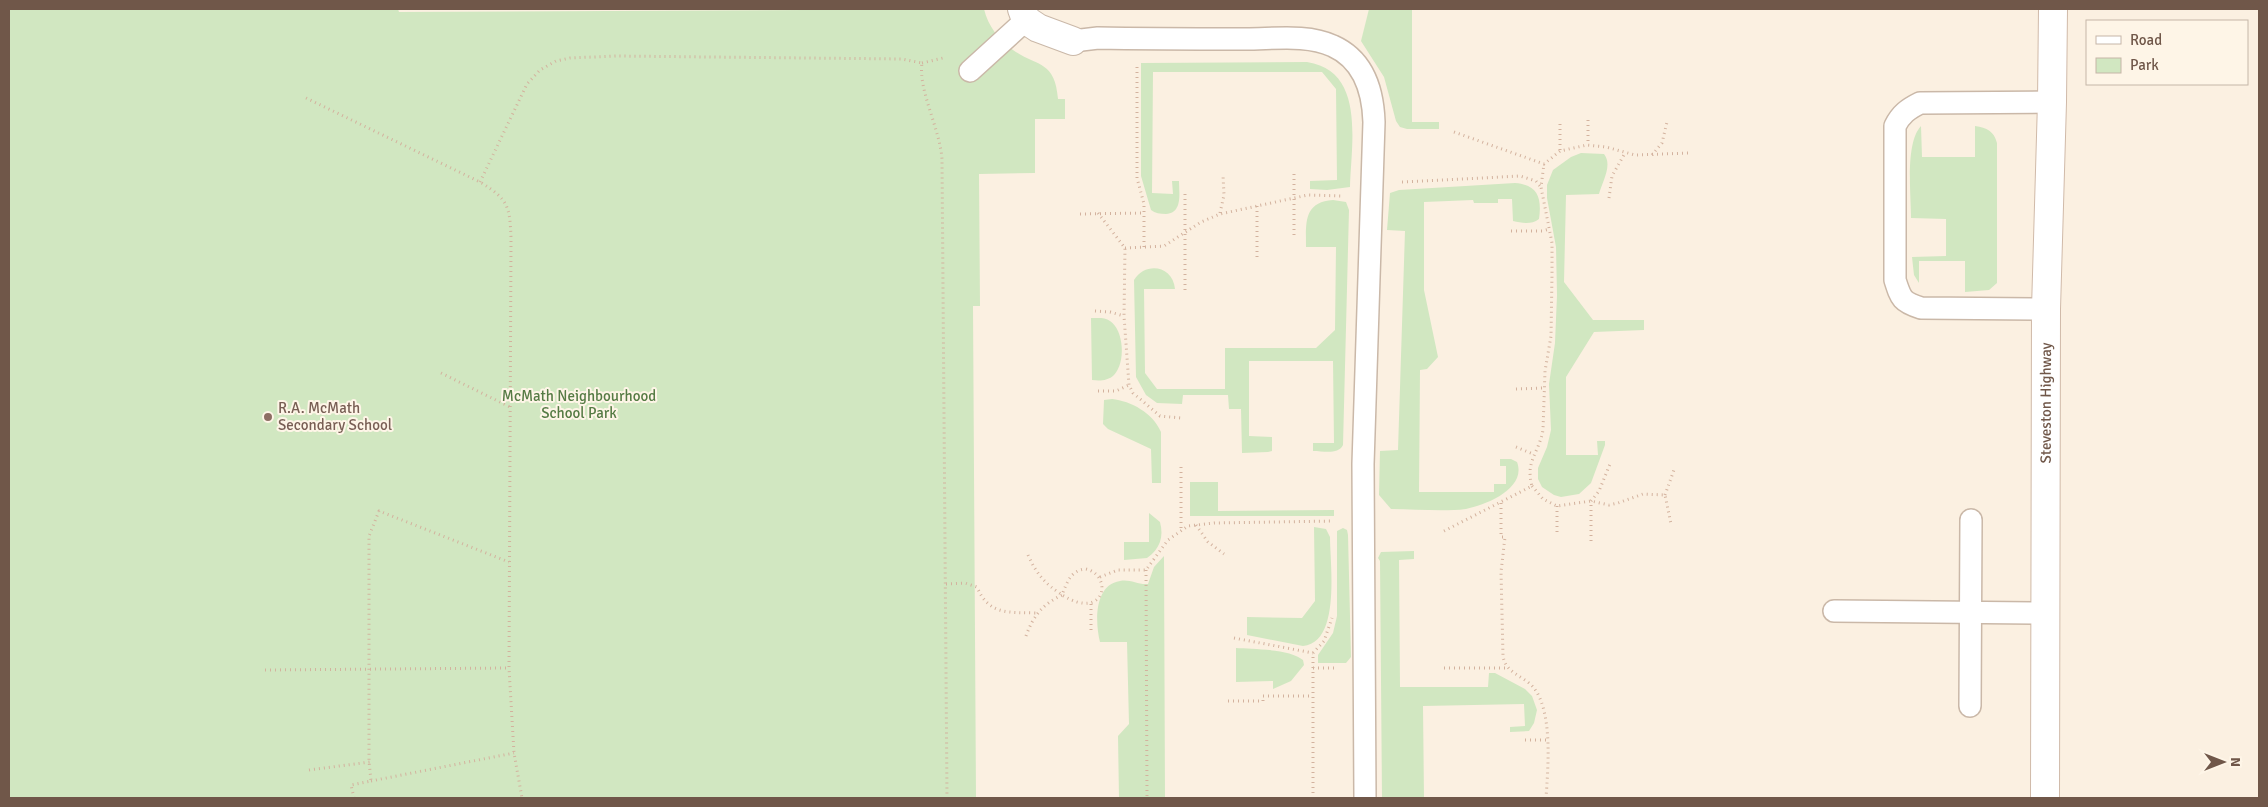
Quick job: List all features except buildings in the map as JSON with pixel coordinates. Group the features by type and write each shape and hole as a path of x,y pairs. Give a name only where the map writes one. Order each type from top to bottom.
{"main road":[{"name":"Steveston Highway","path":"2045,798 2046,309 2053,9"},
{"path":"1024,14 1053,35 1072,41"}],"lane":[{"path":"970,71 1024,14"},
{"path":"1072,41 1098,38 1279,39 1320,42 1334,46 1357,66 1367,79 1372,93 1374,122 1363,474 1365,798"},
{"path":"2046,309 1921,308 1905,303 1899,294 1895,280 1895,126 1899,117 1908,109 1920,103 2052,102"},
{"path":"1970,706 1971,520"},
{"path":"1834,611 2045,613"}],"path":[{"path":"480,182 527,84 540,70 556,61 570,58 616,56 902,58 922,63 946,58"},
{"path":"1137,59 1137,178 1144,204 1144,248"},
{"path":"922,63 924,86 940,140 942,159 948,798"},
{"path":"306,98 480,182 498,193 508,206 510,220 509,668 514,753 522,798"},
{"path":"1588,120 1588,145"},
{"path":"1652,155 1662,143 1667,122"},
{"path":"1560,124 1560,151"},
{"path":"1454,132 1544,164"},
{"path":"1665,495 1643,494 1618,503 1609,504 1591,501 1556,506 1543,499 1532,486 1529,475 1533,454 1542,440 1544,388 1551,336 1552,242 1541,187 1544,164 1560,151 1588,145 1606,147 1625,154 1689,153"},
{"path":"1609,198 1612,176 1625,154"},
{"path":"1294,174 1294,239"},
{"path":"1220,214 1224,195 1223,175"},
{"path":"1373,183 1520,176 1536,182 1541,187"},
{"path":"1185,190 1185,290"},
{"path":"1125,248 1164,246 1210,217 1220,214 1308,195 1346,196"},
{"path":"1257,206 1258,258"},
{"path":"1098,213 1125,248 1124,316 1129,385 1133,393 1160,416 1181,418"},
{"path":"1080,214 1144,213"},
{"path":"1511,232 1542,232 1550,229"},
{"path":"1095,311 1110,312 1124,316"},
{"path":"442,373 510,407"},
{"path":"1098,391 1116,391 1129,385"},
{"path":"1516,389 1544,388"},
{"path":"1516,447 1533,454"},
{"path":"1591,541 1591,501 1598,491 1610,464"},
{"path":"1181,467 1181,530"},
{"path":"1671,524 1665,495 1675,467"},
{"path":"1444,531 1532,486"},
{"path":"1501,503 1501,537 1505,537 1501,572 1502,649 1507,668"},
{"path":"1556,506 1556,534"},
{"path":"371,781 369,536 379,511 509,562"},
{"path":"1332,521 1333,531"},
{"path":"1147,798 1146,570 1168,540 1181,530 1196,525 1342,521"},
{"path":"1196,525 1208,542 1224,554"},
{"path":"1026,636 1037,613 1046,604 1062,595 1071,576 1080,570 1091,570 1100,578 1102,589 1100,595 1090,604 1077,604 1062,595 1042,581 1028,555"},
{"path":"1100,578 1118,570 1146,570"},
{"path":"946,584 965,583 977,587 981,597 992,608 1005,612 1037,613"},
{"path":"1090,604 1090,630"},
{"path":"1313,798 1313,654 1324,641 1332,616"},
{"path":"1234,638 1313,654"},
{"path":"265,670 509,668"},
{"path":"1444,668 1507,668 1526,681 1538,695 1542,705 1547,740 1546,798"},
{"path":"1228,701 1263,701 1263,696 1313,696"},
{"path":"1525,740 1547,740"},
{"path":"354,798 351,785 514,753"},
{"path":"309,770 370,762"}],"green space":[{"name":"McMath Neighbourhood School Park","path":"9,9 398,9 399,12 984,9 991,27 1003,42 1049,71 1056,86 1058,99 1065,99 1065,119 1035,119 1035,173 979,174 980,306 973,306 976,798 9,798"},
{"path":"1369,9 1412,9 1412,122 1439,122 1439,129 1407,129 1400,127 1396,121 1384,77 1361,41"},
{"path":"1307,62 1326,68 1339,79 1347,94 1351,112 1352,131 1350,187 1327,190 1310,189 1310,181 1337,180 1336,89 1322,72 1153,72 1152,193 1173,194 1172,181 1179,181 1179,202 1178,206 1171,213 1160,214 1151,210 1141,176 1141,63"},
{"path":"1921,126 1922,157 1975,157 1975,126 1989,131 1996,139 1997,283 1989,290 1965,292 1965,261 1919,261 1919,283 1914,275 1912,257 1946,256 1946,219 1911,218 1911,156 1916,134"},
{"path":"1581,153 1604,154 1607,168 1599,194 1566,195 1564,282 1593,320 1644,320 1644,330 1594,332 1566,377 1566,455 1598,455 1597,441 1605,441 1605,445 1591,483 1579,494 1561,497 1542,487 1538,479 1538,468 1547,447 1551,430 1549,384 1555,343 1557,295 1556,247 1547,198 1547,185 1553,170 1571,157"},
{"path":"1515,183 1529,187 1537,194 1540,212 1539,219 1536,221 1526,223 1513,221 1512,199 1498,199 1498,203 1474,203 1473,200 1424,202 1424,290 1438,357 1427,369 1420,370 1419,492 1494,492 1494,484 1506,484 1506,466 1500,466 1500,459 1511,459 1517,462 1519,471 1516,480 1503,494 1475,507 1457,510 1391,509 1379,495 1380,451 1398,450 1405,231 1387,230 1390,193 1399,190"},
{"path":"1333,200 1346,202 1349,210 1343,445 1341,448 1330,452 1313,451 1313,443 1334,443 1333,361 1249,361 1249,436 1272,437 1272,451 1268,452 1242,453 1241,409 1229,409 1228,395 1183,395 1182,404 1157,403 1146,395 1136,377 1134,280 1145,270 1152,268 1164,271 1173,281 1175,289 1144,289 1145,373 1157,389 1225,389 1225,348 1316,348 1335,330 1336,247 1306,247 1306,230 1311,210 1316,205"},
{"path":"1091,318 1104,318 1110,321 1115,325 1121,339 1122,355 1118,370 1112,377 1103,380 1092,380"},
{"path":"1112,399 1127,402 1141,409 1157,425 1161,432 1161,483 1152,483 1151,449 1108,429 1103,424 1104,400"},
{"path":"1190,482 1218,482 1218,511 1334,510 1334,516 1190,516"},
{"path":"1149,513 1160,522 1161,538 1158,547 1147,558 1124,560 1124,542 1149,542"},
{"path":"1314,527 1326,529 1330,537 1331,600 1323,631 1315,642 1303,646 1247,635 1247,617 1302,618 1315,601"},
{"path":"1343,528 1347,530 1348,535 1351,657 1346,663 1318,663 1318,655 1333,633 1337,616 1337,531"},
{"path":"1414,551 1414,559 1399,560 1400,687 1488,687 1489,673 1495,673 1525,689 1532,696 1537,710 1534,723 1529,731 1510,732 1510,727 1525,726 1524,704 1423,706 1424,798 1382,798 1380,561 1378,558 1381,552"},
{"path":"1164,556 1165,798 1119,798 1118,736 1129,724 1127,642 1100,642 1097,625 1098,606 1105,589 1111,584 1120,581 1131,581 1148,584 1154,567"},
{"path":"1236,648 1271,650 1290,654 1303,660 1304,665 1291,681 1273,689 1273,681 1236,682"}],"place":[{"name":"R.A. McMath Secondary School","path":"268,417"}]}
